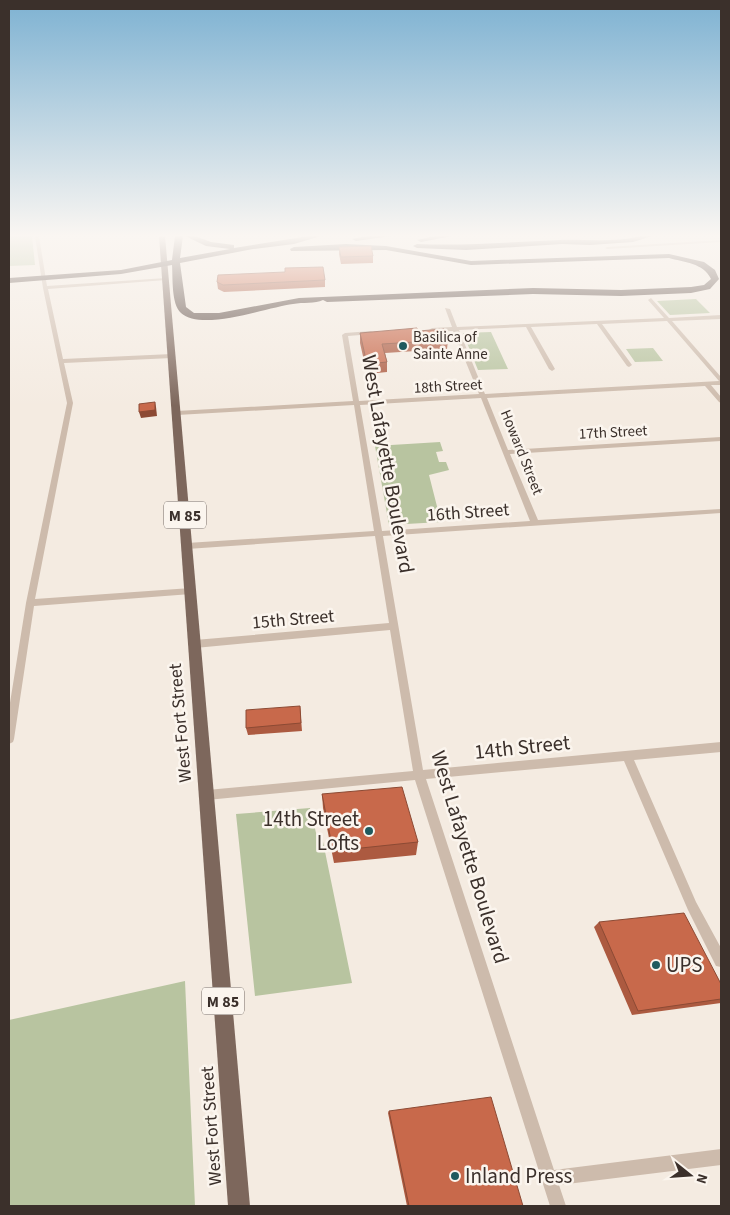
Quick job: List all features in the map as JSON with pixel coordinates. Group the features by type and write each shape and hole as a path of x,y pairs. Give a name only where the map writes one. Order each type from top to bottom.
{"highway":[{"path":"180,293 185,312 207,317 259,310 296,300 488,293"},
{"path":"608,293 628,293"}],"main road":[{"name":"West Fort Street","path":"167,293 238,1206"}],"street":[{"path":"9,739 30,603 70,403 46,293"},
{"path":"651,300 721,381"},
{"name":"Howard Street","path":"447,309 535,524"},
{"path":"428,331 721,316"},
{"path":"598,322 629,364"},
{"path":"528,326 552,369"},
{"name":"West Lafayette Boulevard","path":"381,333 345,334 419,776 558,1206"},
{"path":"60,361 172,356"},
{"name":"18th Street","path":"177,413 707,384 721,381"},
{"path":"707,384 721,400"},
{"name":"17th Street","path":"506,452 721,439"},
{"name":"16th Street","path":"187,546 721,511"},
{"path":"30,603 191,591"},
{"name":"15th Street","path":"195,644 394,626"},
{"name":"14th Street","path":"207,795 721,747"},
{"path":"626,755 692,906 721,961"},
{"path":"549,1178 721,1157"}],"green space":[{"path":"696,299 710,313 670,315 657,301"},
{"path":"491,332 508,369 478,370 463,333"},
{"path":"653,348 663,361 635,362 626,349"},
{"path":"440,442 443,451 436,452 439,462 446,462 449,470 429,475 441,522 389,525 375,446"},
{"path":"310,808 317,837 322,837 352,983 255,996 236,814"},
{"path":"185,981 195,1206 9,1206 9,1020"}],"building":[{"path":"417,328 418,331 444,329 448,340 382,344 387,362 367,364 360,333"},
{"path":"155,402 155,410 139,412 139,404"},
{"path":"300,706 301,723 246,728 246,710"},
{"name":"14th Street Lofts","path":"402,787 418,842 333,851 322,794"},
{"name":"UPS","path":"684,913 721,984 721,999 638,1011 599,922"},
{"name":"Inland Press","path":"491,1097 523,1206 409,1206 389,1111"}],"place":[{"name":"Basilica of Sainte Anne","path":"403,346"},
{"name":"14th Street Lofts","path":"369,831"},
{"name":"UPS","path":"656,965"},
{"name":"Inland Press","path":"455,1176"}]}
